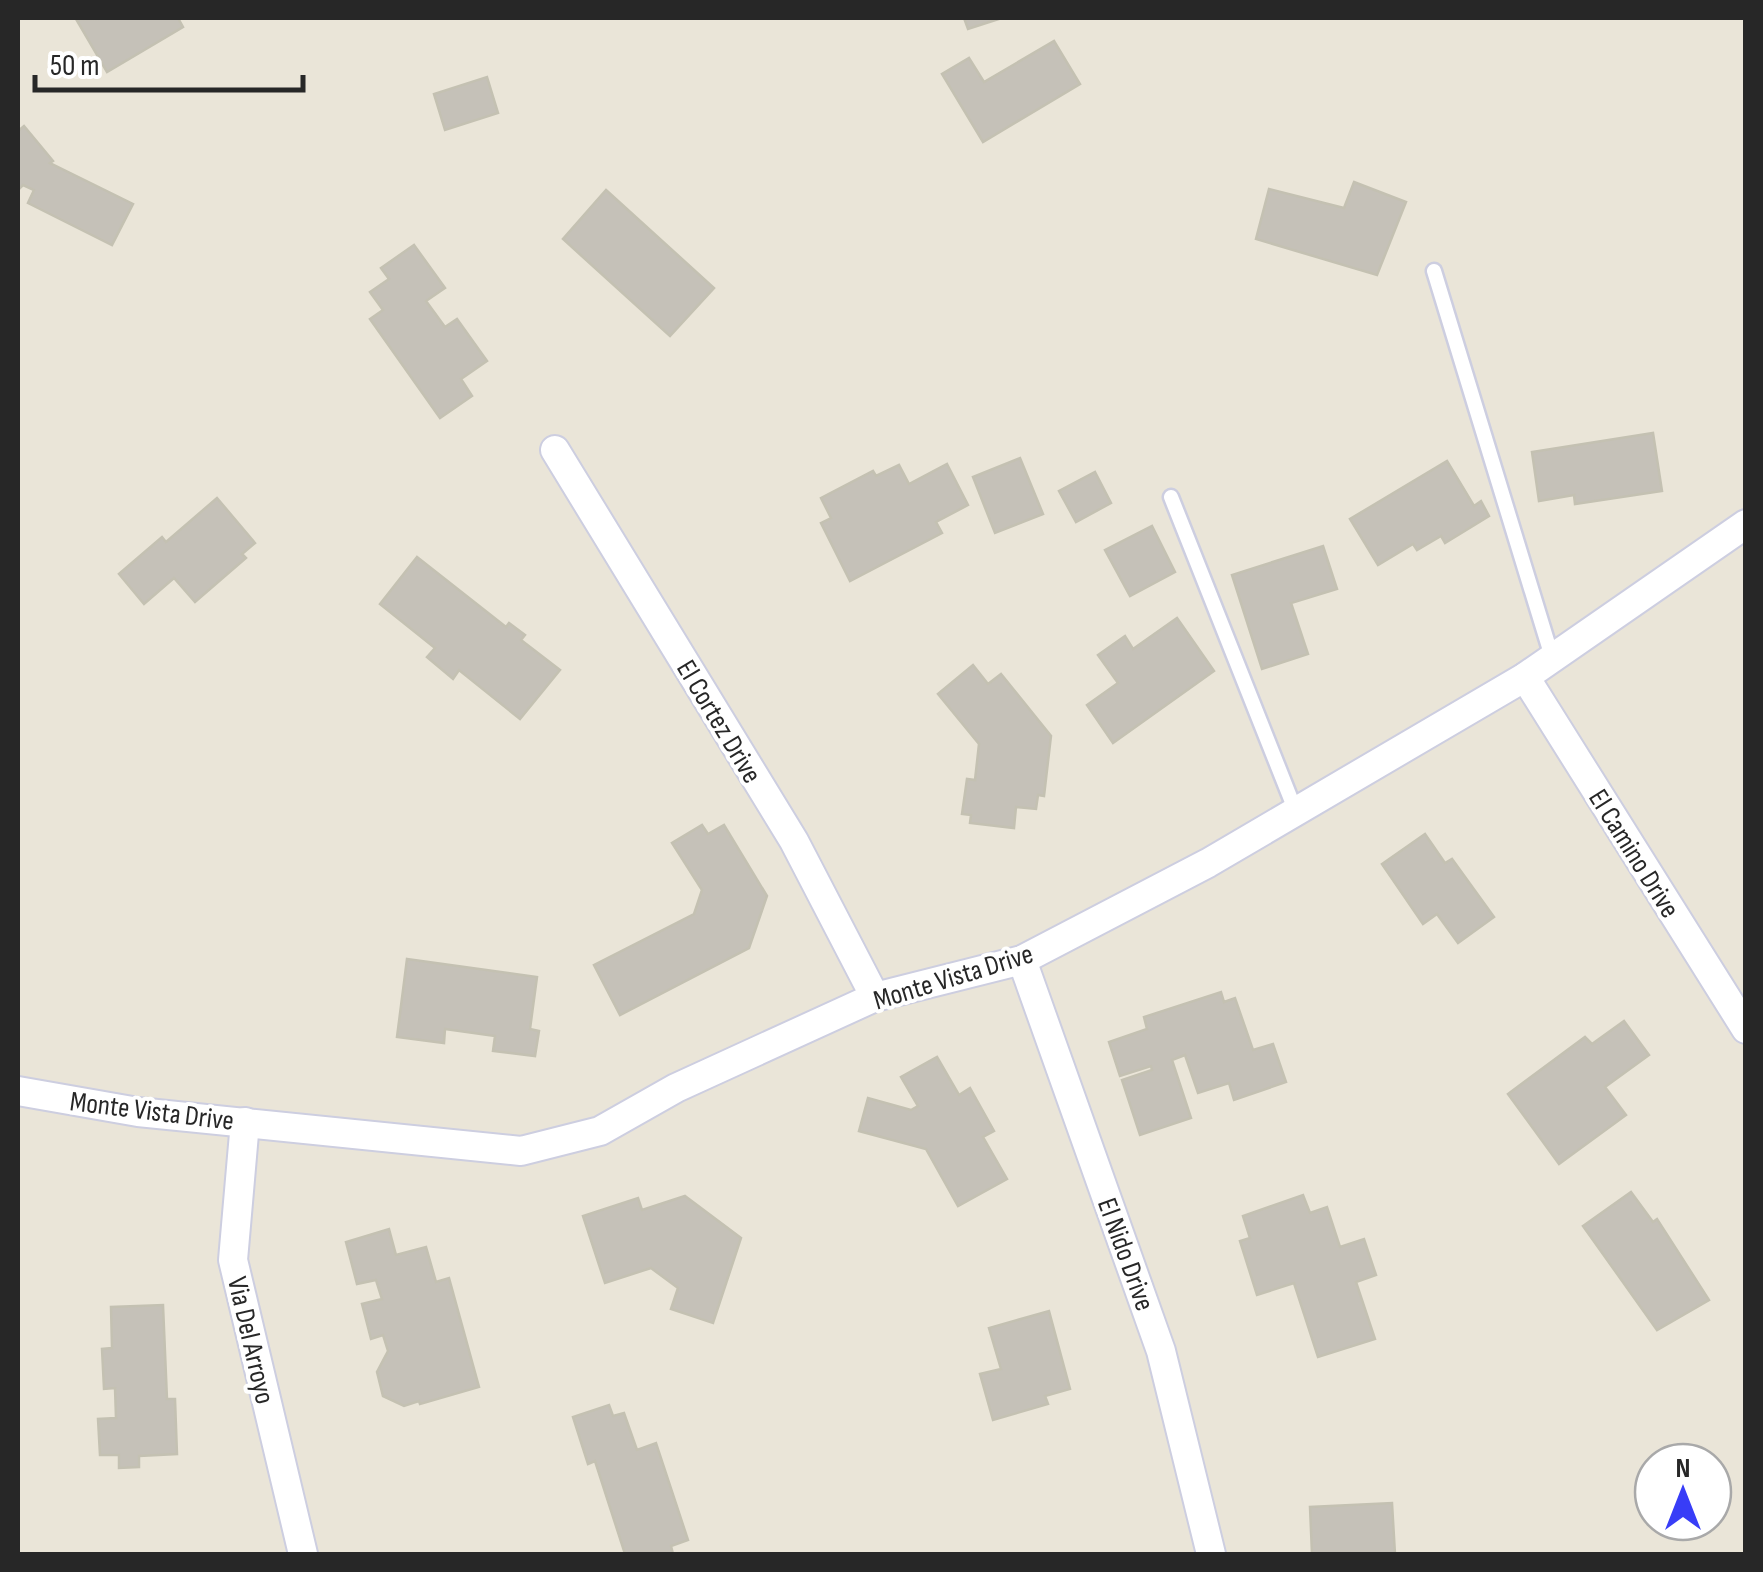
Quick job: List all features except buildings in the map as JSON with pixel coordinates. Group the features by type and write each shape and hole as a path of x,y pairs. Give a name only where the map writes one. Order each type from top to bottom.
{"street":[{"name":"El Cortez Drive","path":"554,450 794,841 875,997"},
{"name":"Monte Vista Drive","path":"18,1091 138,1112 522,1151 600,1131 676,1088 875,997 1022,960 1208,863 1525,677 1746,524"},
{"name":"El Camino Drive","path":"1525,677 1746,1029"},
{"name":"El Nido Drive","path":"1022,960 1161,1351 1212,1554"},
{"name":"Via Del Arroyo","path":"245,1122 234,1260 303,1554"}],"lane":[{"path":"1434,271 1552,658"},
{"path":"1171,496 1296,812"}]}
